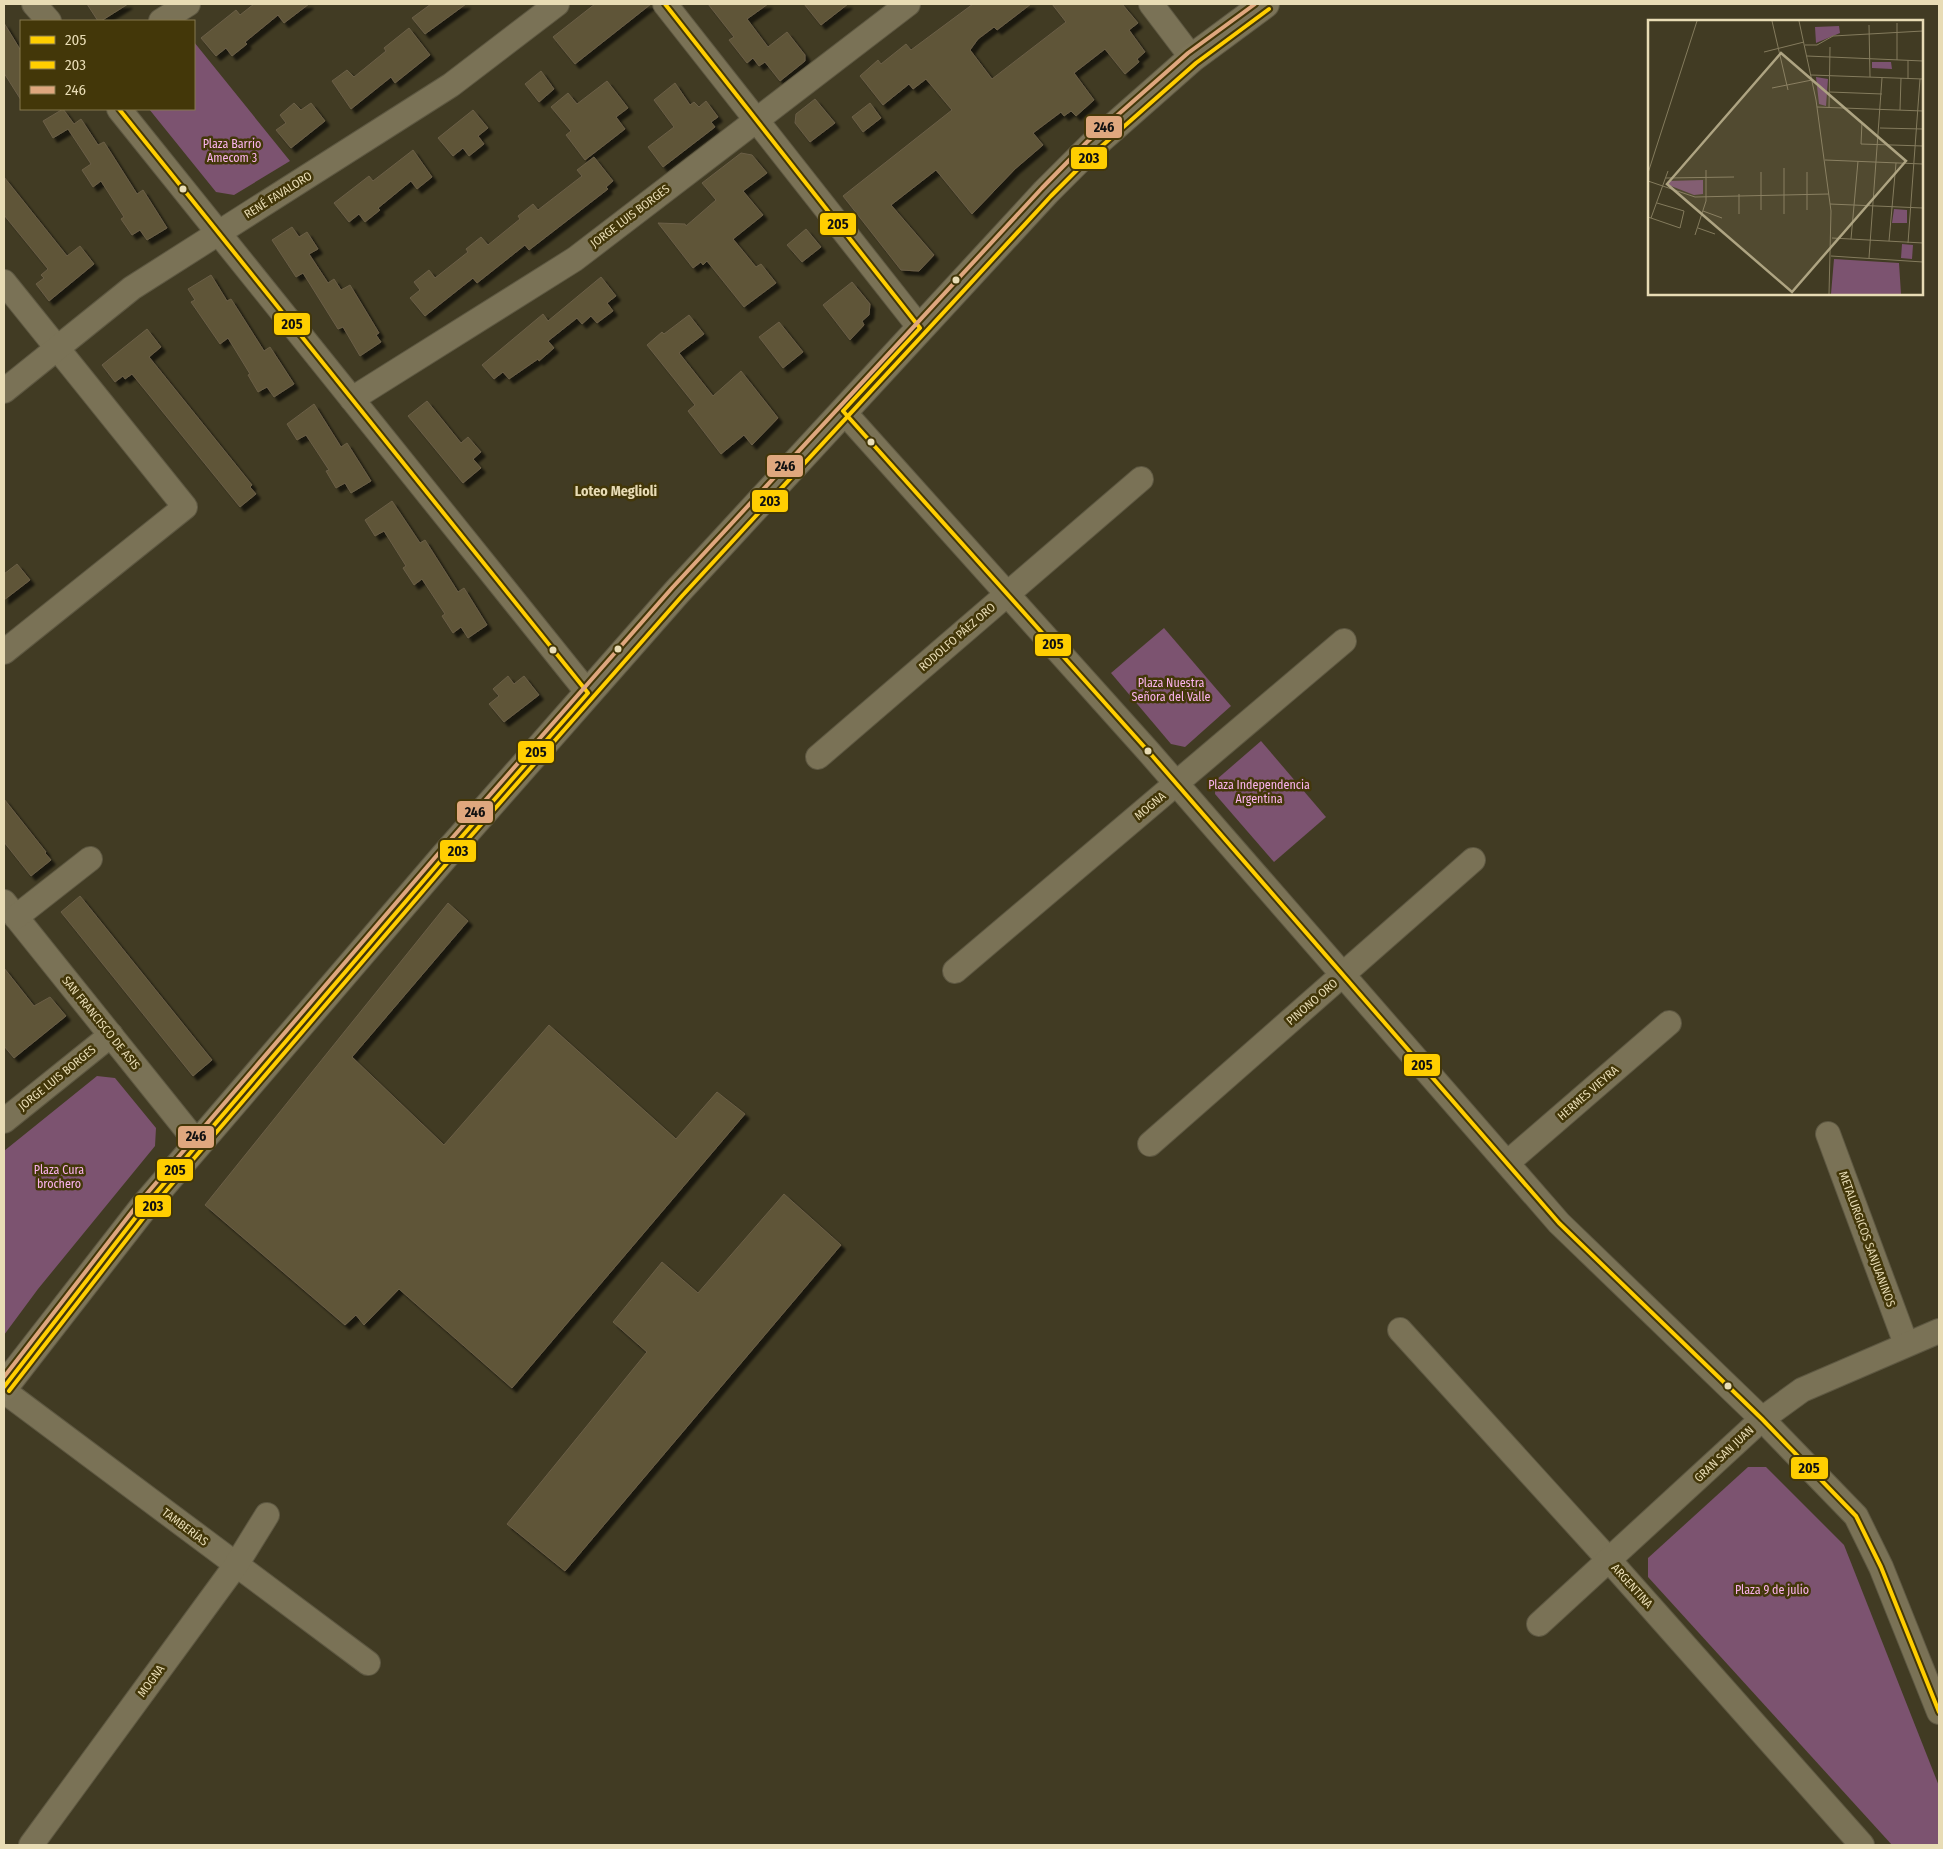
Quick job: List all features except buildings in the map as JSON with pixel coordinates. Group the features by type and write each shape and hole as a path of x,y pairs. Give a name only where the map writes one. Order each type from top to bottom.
{"main road":[{"path":"4,1387 143,1208 443,858 676,592 1025,214 1084,154 1192,58 1265,4"}],"street":[{"path":"34,4 47,20"},
{"path":"163,20 188,4"},
{"name":"RENÉ FAVALORO","path":"4,391 132,288 452,85 557,4"},
{"path":"665,4 920,328"},
{"path":"1151,4 1192,58"},
{"name":"JORGE LUIS BORGES","path":"352,399 574,258 901,9"},
{"path":"120,110 588,693"},
{"path":"4,282 185,507 4,652"},
{"path":"843,411 1176,784 1559,1223 1762,1419 1856,1516 1881,1567 1939,1712"},
{"name":"RODOLFO PÁEZ ORO","path":"818,757 1142,479"},
{"name":"MOGNA","path":"955,971 1344,641"},
{"path":"10,910 90,859"},
{"name":"PINONO ORO","path":"1150,1144 1473,860"},
{"name":"SAN FRANCISCO DE ASIS","path":"10,910 198,1144"},
{"name":"HERMES VIEYRA","path":"1507,1163 1669,1023"},
{"name":"JORGE LUIS BORGES","path":"4,1122 111,1035"},
{"name":"METALURGICOS SANJUANINOS","path":"1828,1134 1906,1344"},
{"name":"ARGENTINA","path":"1400,1330 1609,1560 1862,1845"},
{"name":"GRAN SAN JUAN","path":"1539,1624 1762,1419 1802,1390 1939,1330"},
{"name":"TAMBERÍAS","path":"4,1391 368,1663"},
{"name":"MOGNA","path":"31,1845 236,1565 267,1515"}],"green space":[{"name":"Plaza Barrio Amecom 3","path":"195,43 290,161 234,195 216,192 150,110 195,110"},
{"name":"Plaza Nuestra Señora del Valle","path":"1164,628 1231,706 1185,747 1171,744 1111,673"},
{"name":"Plaza Independencia Argentina","path":"1261,741 1326,817 1274,862 1215,794 1216,780"},
{"name":"Plaza Cura brochero","path":"97,1076 115,1078 156,1128 155,1146 38,1289 4,1335 4,1151"},
{"name":"Plaza 9 de julio","path":"1748,1467 1766,1467 1844,1545 1939,1786 1939,1845 1892,1845 1648,1577 1648,1558"}],"transit line":[{"name":"205","path":"665,4 920,328 843,411 1148,751 1559,1223 1762,1419 1856,1516 1881,1567 1939,1712"},
{"name":"246","path":"4,1377 138,1204 438,854 672,588 1042,188 1087,142 1188,53 1255,4"},
{"name":"203","path":"9,1391 148,1212 448,862 682,596 1051,196 1095,152 1196,63 1269,9"},
{"name":"205","path":"4,1387 143,1208 443,858 588,693 120,110"}],"district":[{"name":"Loteo Meglioli","path":"616,491"}]}
